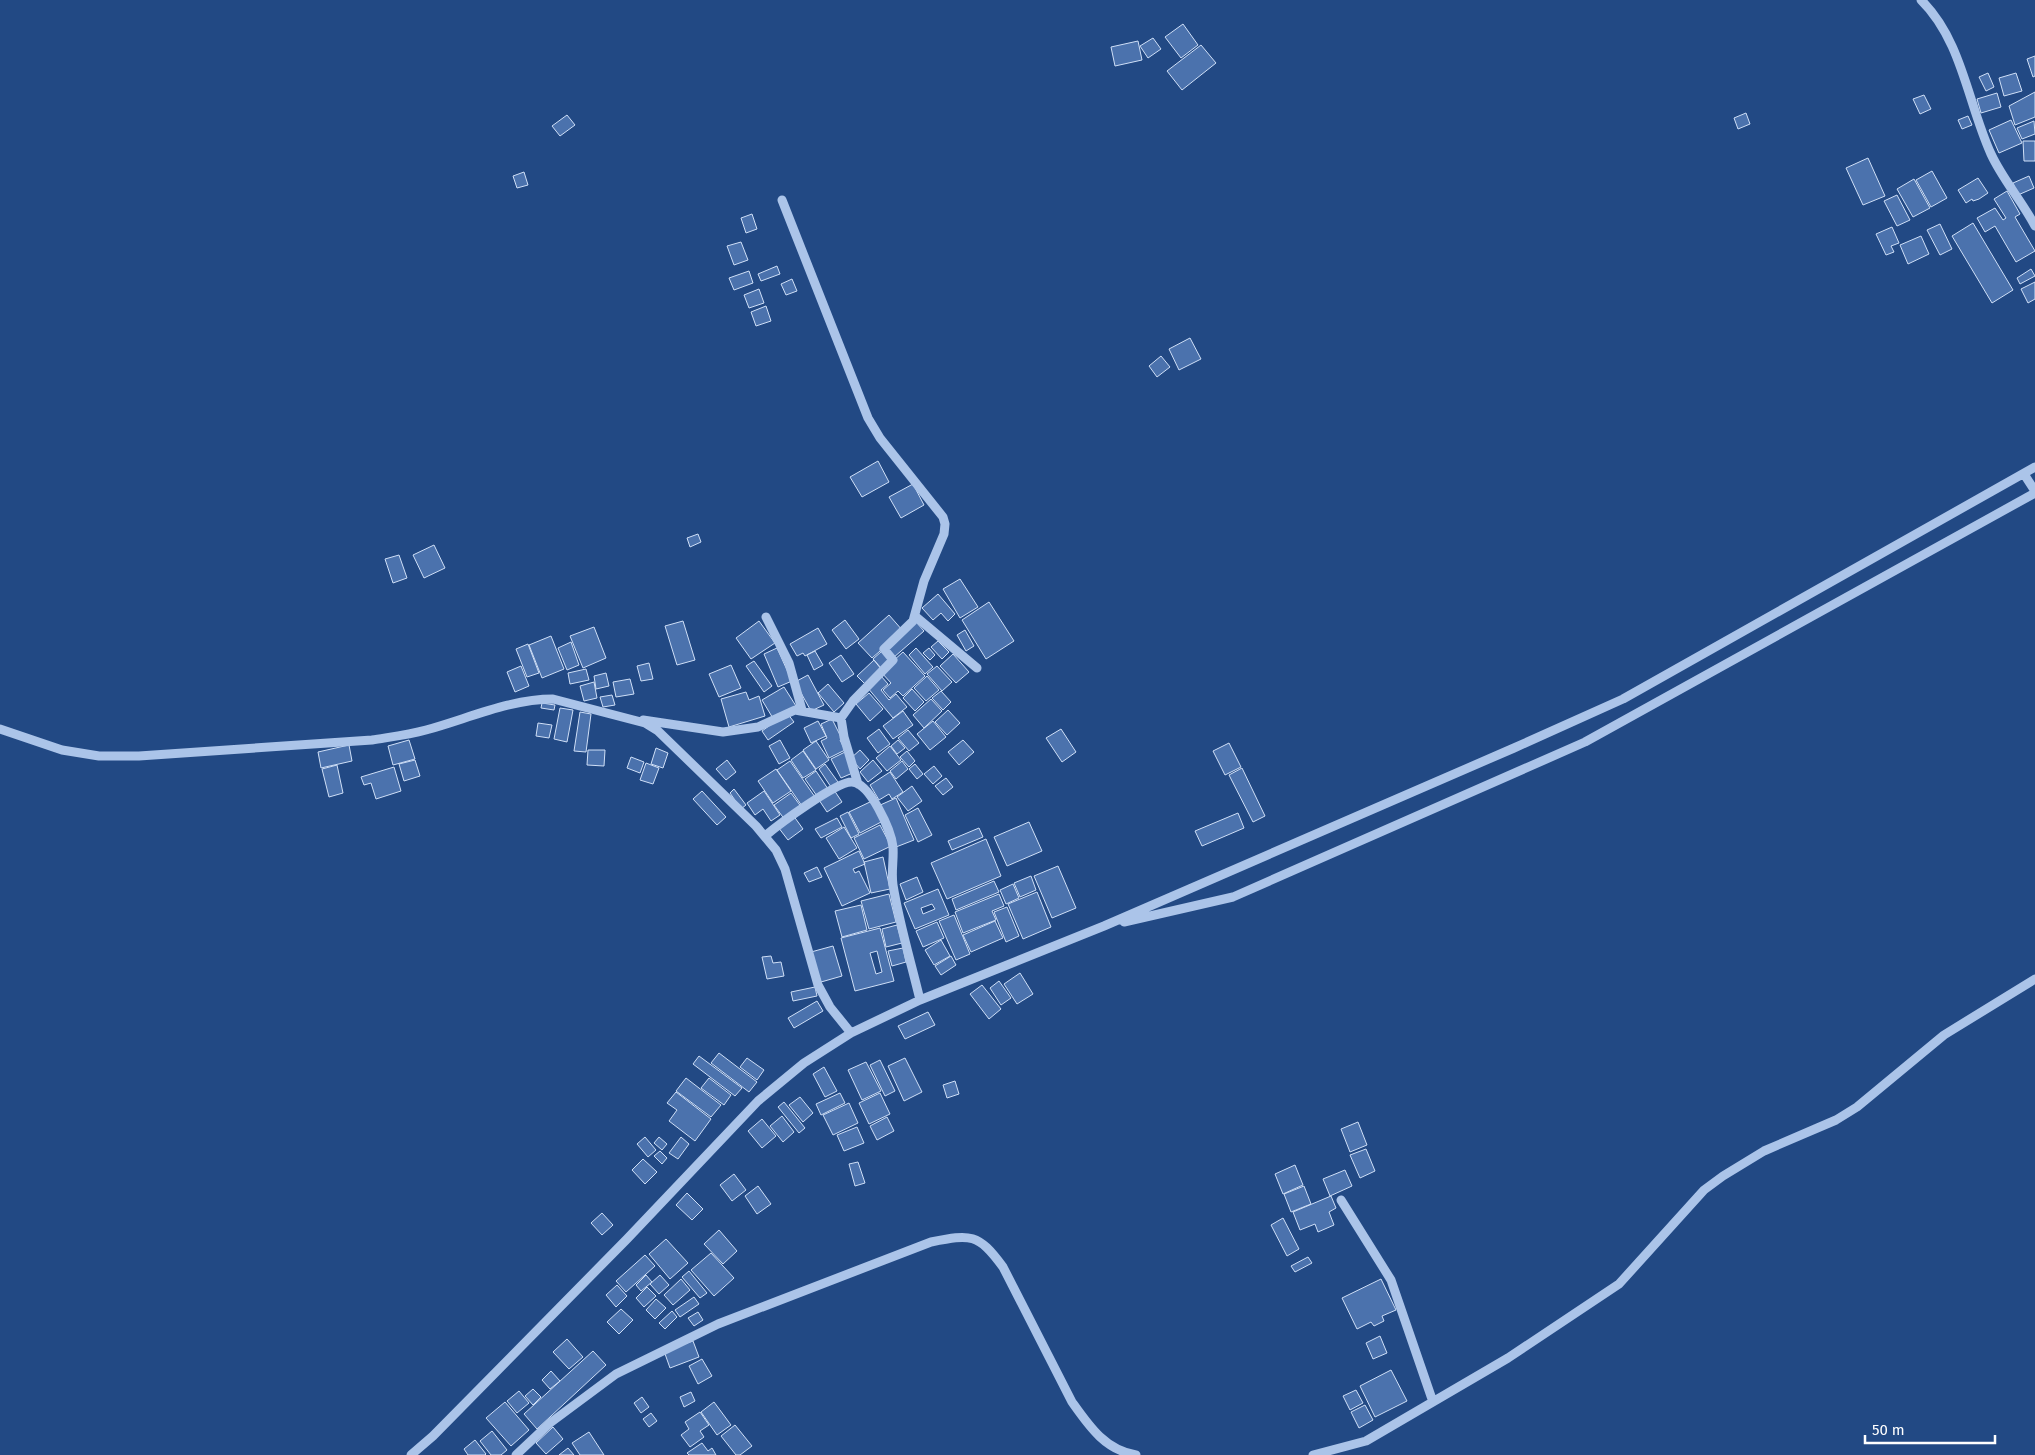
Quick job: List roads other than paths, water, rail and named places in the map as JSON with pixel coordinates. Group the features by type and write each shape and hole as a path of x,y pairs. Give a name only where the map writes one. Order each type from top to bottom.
{"street":[{"path":"1921,0 1937,18 1945,32 1965,80 1991,154 2000,172 2035,226"},
{"path":"782,200 868,418 880,438 943,517 945,524 944,534 924,581 910,626 884,649 892,660 853,701 841,718 842,732 858,784"},
{"path":"411,1455 627,1239 758,1101 804,1063 851,1034 920,1000 1104,926 1227,871 1488,760 1623,699 2035,468"},
{"path":"1104,926 1233,897 1585,742 2035,492 2024,474"},
{"path":"914,616 977,668"},
{"path":"766,617 789,663 802,710"},
{"path":"0,729 62,750 99,756 139,756 372,740 403,736 513,704 540,699 554,699 645,723 658,731 765,836 776,850 785,869 822,996 851,1034"},
{"path":"631,718 729,731 758,727 790,711 802,710 841,718"},
{"path":"765,836 788,819 846,783 858,784 864,787 875,802 893,845 891,859 893,884 920,1000"},
{"path":"1312,1455 1366,1442 1508,1358 1619,1284 1704,1190 1723,1176 1764,1152 1836,1120 1857,1107 1944,1035 2035,979"},
{"path":"1341,1200 1390,1280 1433,1402"},
{"path":"516,1455 550,1423 616,1374 718,1324 930,1242 968,1236 992,1253 1003,1268 1072,1402 1085,1420 1114,1449 1136,1455"}]}
